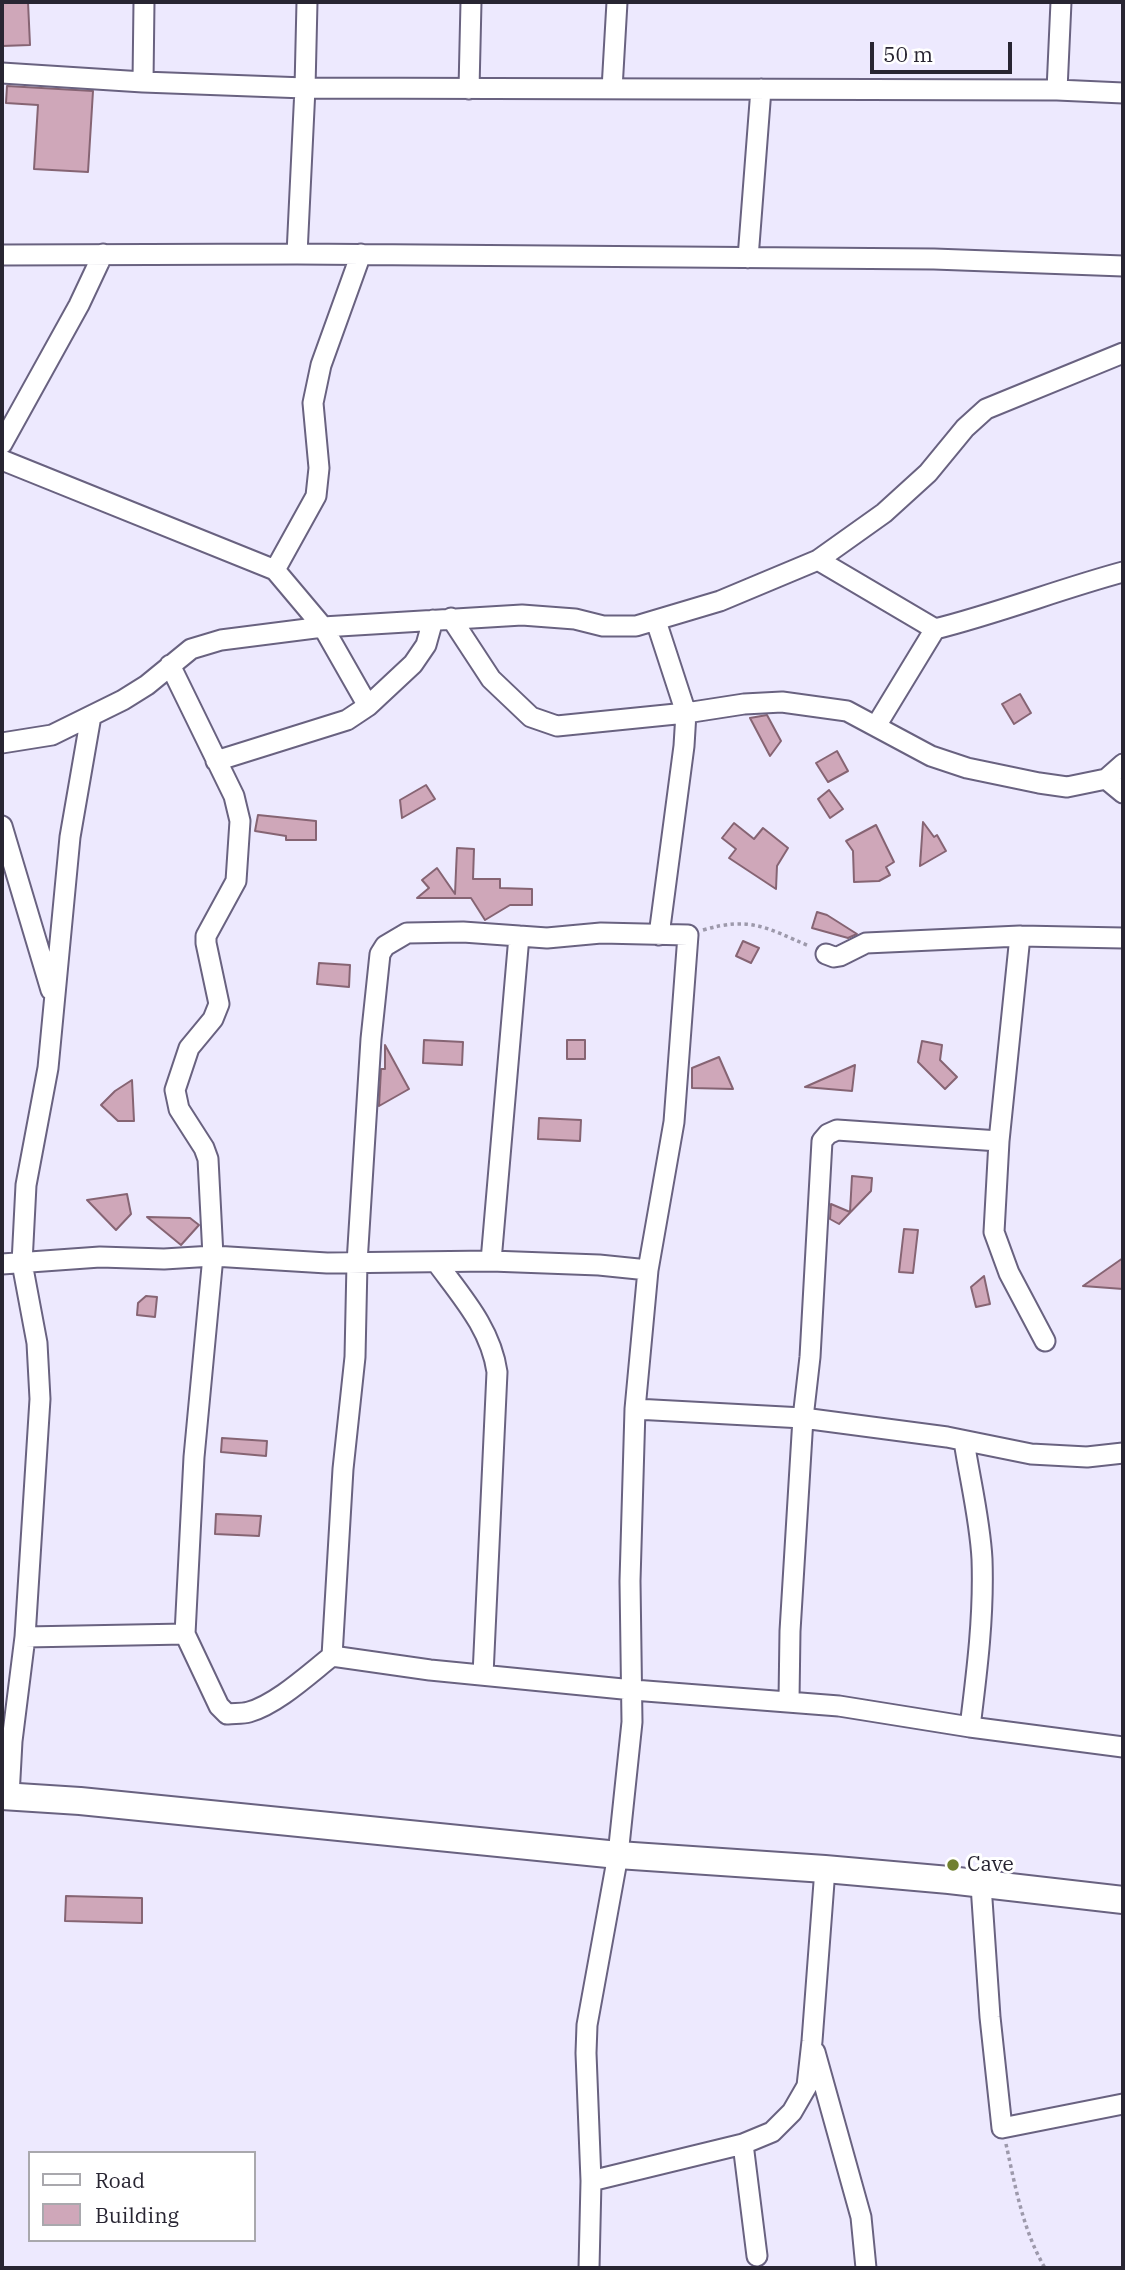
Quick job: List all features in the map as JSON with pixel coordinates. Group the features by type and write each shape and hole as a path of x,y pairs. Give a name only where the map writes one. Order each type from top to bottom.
{"street":[{"path":"143,82 144,2"},
{"path":"297,254 307,2"},
{"path":"469,89 471,2"},
{"path":"612,89 617,2"},
{"path":"1057,90 1061,2"},
{"path":"2,73 305,88 1057,90 1123,93"},
{"path":"748,258 761,89"},
{"path":"2,444 79,305 103,254"},
{"path":"275,570 316,496 319,468 313,403 321,365 361,254"},
{"path":"2,255 361,254 934,259 1123,266"},
{"path":"2,743 52,735 147,685 191,649 220,640 323,627 522,615 575,620 603,626 636,626 720,601 818,561 902,497 986,409 1123,353"},
{"path":"2,460 275,570 323,627 368,706"},
{"path":"818,561 935,629 979,618 1080,583 1123,572"},
{"path":"216,761 347,720 368,706 413,664 442,619"},
{"path":"442,619 491,679 531,718 557,726 782,702 839,710 876,726 931,756 967,768 1039,783 1067,786 1106,779 1123,764"},
{"path":"656,621 686,713 659,935"},
{"path":"876,726 935,629"},
{"path":"170,665 234,796 240,821 236,881 206,936 219,1004 213,1019 189,1048 175,1090 179,1110 208,1158 213,1256 194,1457 185,1634 219,1706 227,1714 249,1712 264,1705 292,1688 332,1656 343,1469 355,1357 357,1263 371,1039 380,954 385,946 407,933 463,932 547,938 601,933 688,935 674,1122 648,1270 635,1409 630,1581 632,1722 618,1855 587,2025 591,2181 589,2268"},
{"path":"91,716 70,837 48,1068 26,1185 22,1263 40,1366 25,1637 6,1796 618,1855 825,1869 1123,1900"},
{"path":"1106,779 1123,793"},
{"path":"2,826 54,1001"},
{"path":"491,1261 519,936"},
{"path":"1020,936 999,1141 994,1232 1009,1273 1045,1341"},
{"path":"826,954 840,956 866,943 1020,936 1123,938"},
{"path":"789,1700 790,1631 803,1418 810,1357 822,1141 837,1130 999,1141"},
{"path":"2,1264 100,1257 164,1259 213,1256 277,1262 491,1261 599,1265 648,1270"},
{"path":"437,1263 487,1334 497,1373 483,1675"},
{"path":"635,1409 803,1418 1042,1455 1087,1457 1123,1453"},
{"path":"964,1441 982,1559 982,1617 970,1727"},
{"path":"25,1637 185,1634"},
{"path":"332,1656 379,1664 633,1690 789,1700 1123,1747"},
{"path":"591,2181 743,2144 772,2132 792,2112 807,2086 825,1869"},
{"path":"981,1885 990,2017 1002,2128 1123,2104"},
{"path":"812,2041 861,2217 866,2268"},
{"path":"743,2144 757,2256"}],"path":[{"path":"688,935 728,923 760,925 826,954"},
{"path":"1002,2128 1021,2206 1036,2253 1045,2268"}],"building":[{"path":"2,2 28,2 30,45 2,46"},
{"path":"7,86 93,91 88,172 34,169 38,105 6,103"},
{"path":"1020,694 1031,713 1014,724 1002,704"},
{"path":"767,715 781,741 770,756 750,718"},
{"path":"837,751 848,771 828,782 816,763"},
{"path":"426,785 435,799 402,818 400,800"},
{"path":"829,790 843,809 830,818 818,799"},
{"path":"258,815 316,821 316,840 286,840 286,836 255,831"},
{"path":"923,822 934,837 937,835 946,851 920,866"},
{"path":"734,823 754,839 763,828 788,848 777,866 776,889 729,858 736,849 722,838"},
{"path":"876,825 894,862 886,867 890,875 879,881 854,882 853,851 846,841"},
{"path":"457,848 474,849 473,879 500,879 500,888 532,889 532,905 510,905 485,920 471,898 417,898 429,888 422,880 437,868 455,894"},
{"path":"817,912 827,915 857,934 848,938 812,928"},
{"path":"743,941 759,948 751,963 736,956"},
{"path":"319,963 350,965 349,987 317,984"},
{"path":"424,1040 463,1042 462,1065 423,1063"},
{"path":"567,1040 585,1040 585,1059 567,1059"},
{"path":"922,1041 942,1045 940,1060 957,1077 945,1089 918,1062"},
{"path":"385,1045 409,1089 379,1106 381,1069 385,1069"},
{"path":"719,1057 733,1089 692,1088 692,1068"},
{"path":"855,1065 852,1091 805,1087"},
{"path":"132,1080 134,1121 118,1121 101,1105 115,1091"},
{"path":"539,1118 581,1120 580,1141 538,1139"},
{"path":"852,1176 872,1178 871,1191 839,1224 830,1219 831,1204 850,1212"},
{"path":"127,1194 131,1214 116,1230 87,1200"},
{"path":"147,1217 190,1218 199,1225 181,1245"},
{"path":"904,1229 918,1230 913,1273 899,1272"},
{"path":"1123,1258 1123,1289 1083,1286"},
{"path":"984,1276 990,1304 976,1307 971,1287"},
{"path":"146,1296 157,1297 155,1317 137,1315 138,1303"},
{"path":"222,1438 267,1441 266,1456 221,1452"},
{"path":"216,1514 261,1516 259,1536 215,1534"},
{"path":"66,1896 142,1898 142,1923 65,1921"}],"place":[{"name":"Cave","path":"953,1865"}]}
